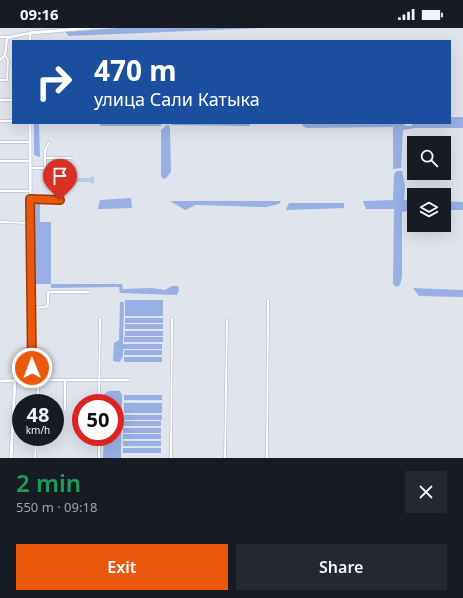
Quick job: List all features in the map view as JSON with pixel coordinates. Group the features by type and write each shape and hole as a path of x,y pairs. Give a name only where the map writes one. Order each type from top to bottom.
{"main road":[{"path":"30,40 30,33 90,28"},
{"path":"0,381 30,380 32,368 30,124"},
{"path":"12,458 15,380"}],"street":[{"path":"0,37 10,37 30,33"},
{"path":"0,80 7,80 8,60 5,55 6,41 10,37"},
{"path":"0,60 5,55"},
{"path":"0,100 12,100"},
{"path":"0,121 12,121"},
{"path":"0,142 30,142"},
{"path":"45,186 45,150 49,143"},
{"path":"45,158 72,158"},
{"path":"0,162 30,161"},
{"path":"30,168 45,168"},
{"path":"0,191 30,191"},
{"path":"30,199 60,200"},
{"path":"0,222 30,223"},
{"path":"31,308 46,307 48,305 48,293 50,292 89,292"},
{"path":"267,458 268,300"},
{"path":"99,394 100,319"},
{"path":"171,458 172,319"},
{"path":"225,458 228,320"},
{"path":"30,380 129,380"},
{"path":"38,380 38,394"},
{"path":"65,380 65,410"},
{"path":"35,458 36,446"},
{"path":"99,446 99,458"}],"shaded area":[{"path":"119,28 262,28 69,36 65,32"},
{"path":"451,117 463,117 463,128 415,128 403,130 401,168 393,169 393,127 307,128 302,126 303,124 404,124 405,126 412,126 412,124 451,124"},
{"path":"34,124 39,124 40,157 34,155"},
{"path":"100,124 161,124 161,126 100,126"},
{"path":"168,124 170,128 171,172 164,179 161,175 161,130"},
{"path":"170,124 250,124 249,126"},
{"path":"397,171 402,171 405,185 404,200 407,200 407,211 402,212 402,277 400,285 396,287 393,284 394,209 366,209 363,201 393,200 394,174"},
{"path":"47,176 50,178 67,178 70,176 72,178 75,176 77,178 90,178 93,176 94,183 77,182 74,184 71,180 69,185 67,182 50,182 48,184 46,183"},
{"path":"131,198 132,208 98,209 100,200"},
{"path":"170,201 281,201 279,204 266,207 196,205 185,210"},
{"path":"451,201 463,202 463,210 451,210"},
{"path":"40,203 40,222 51,222 51,284 33,284 33,206"},
{"path":"289,203 344,203 344,208 286,210"},
{"path":"51,284 122,284 123,289 151,288 165,290 172,286 178,286 179,290 177,295 120,293 119,287 51,288"},
{"path":"413,288 463,290 463,297 419,296"},
{"path":"125,300 163,300 163,316 125,316"},
{"path":"120,302 124,302 123,344 162,344 162,349 123,349 123,356 120,362 113,361 114,343 119,340"},
{"path":"125,318 163,318 163,323 125,323"},
{"path":"125,324 163,324 163,329 125,329"},
{"path":"125,331 163,331 163,336 125,336"},
{"path":"124,337 163,337 163,342 124,342"},
{"path":"124,350 162,350 162,355 124,355"},
{"path":"124,357 162,357 162,362 124,362"},
{"path":"109,391 120,391 122,394 104,394"},
{"path":"124,395 162,395 162,400 124,400"},
{"path":"124,403 162,403 162,413 124,413"},
{"path":"124,415 162,415 162,420 124,420"},
{"path":"124,421 161,421 161,426 124,426"},
{"path":"124,428 161,428 161,433 124,433"},
{"path":"124,434 161,434 161,439 124,439"},
{"path":"124,441 161,441 161,446 124,446"},
{"path":"104,446 121,446 121,458 103,458"},
{"path":"123,448 161,448 161,453 123,453"}],"route":[{"path":"32,368 30,199 60,200"}]}
